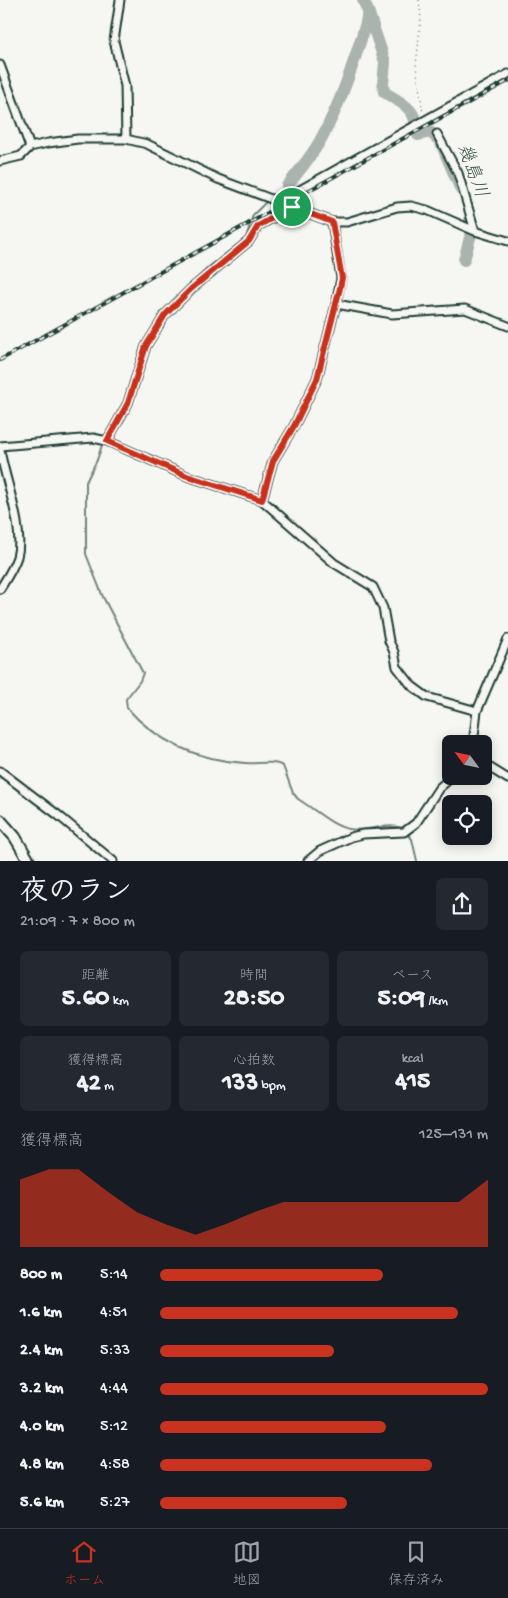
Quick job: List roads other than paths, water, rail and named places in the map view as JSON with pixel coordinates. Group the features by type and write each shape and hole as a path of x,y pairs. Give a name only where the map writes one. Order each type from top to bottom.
{"main road":[{"path":"0,820 15,838 29,860"}],"street":[{"path":"120,0 114,41 125,86 126,139"},
{"path":"0,65 30,148"},
{"path":"277,201 508,74"},
{"path":"437,134 444,142 458,173 475,231"},
{"path":"0,161 21,156 30,148 78,138 126,139 147,144 212,176 332,222 347,222 397,207 411,206 427,210 475,231 508,242"},
{"path":"105,440 128,403 146,346 165,315 191,289 249,241 258,226 292,207"},
{"path":"262,500 273,461 294,426 317,379 336,304 342,278 332,222"},
{"path":"336,304 392,314 465,308 508,326"},
{"path":"0,588 17,556 19,542 18,522 5,478 0,448 105,440 187,476 262,500 334,563 373,587 383,608 389,641 394,652 397,667 412,686 427,697 477,712"},
{"path":"474,735 477,712 508,639"},
{"path":"492,769 508,779"},
{"path":"0,771 113,860"},
{"path":"308,860 351,837 406,830 416,823 442,785"}],"waterway":[{"name":"幾島川","path":"287,186 317,145 341,97 366,23 368,11 363,0"},
{"name":"幾島川","path":"368,11 385,62 384,92 411,111 414,116 414,129 418,135 430,132 440,141 461,190"},
{"path":"273,197 287,186"},
{"path":"144,343 162,312 210,266 246,238 253,215 267,201"},
{"name":"幾島川","path":"464,260 471,234 470,218"},
{"path":"104,437 124,404 128,390"},
{"path":"103,442 97,460 86,482 86,554 103,597 143,673 140,681 126,699 127,708 152,731 180,748 196,754 228,761 269,763 283,766 293,793 298,799 329,821 356,830 391,826 404,829"},
{"path":"407,833 412,839 417,861"}],"railway":[{"path":"0,360 508,81"}]}
